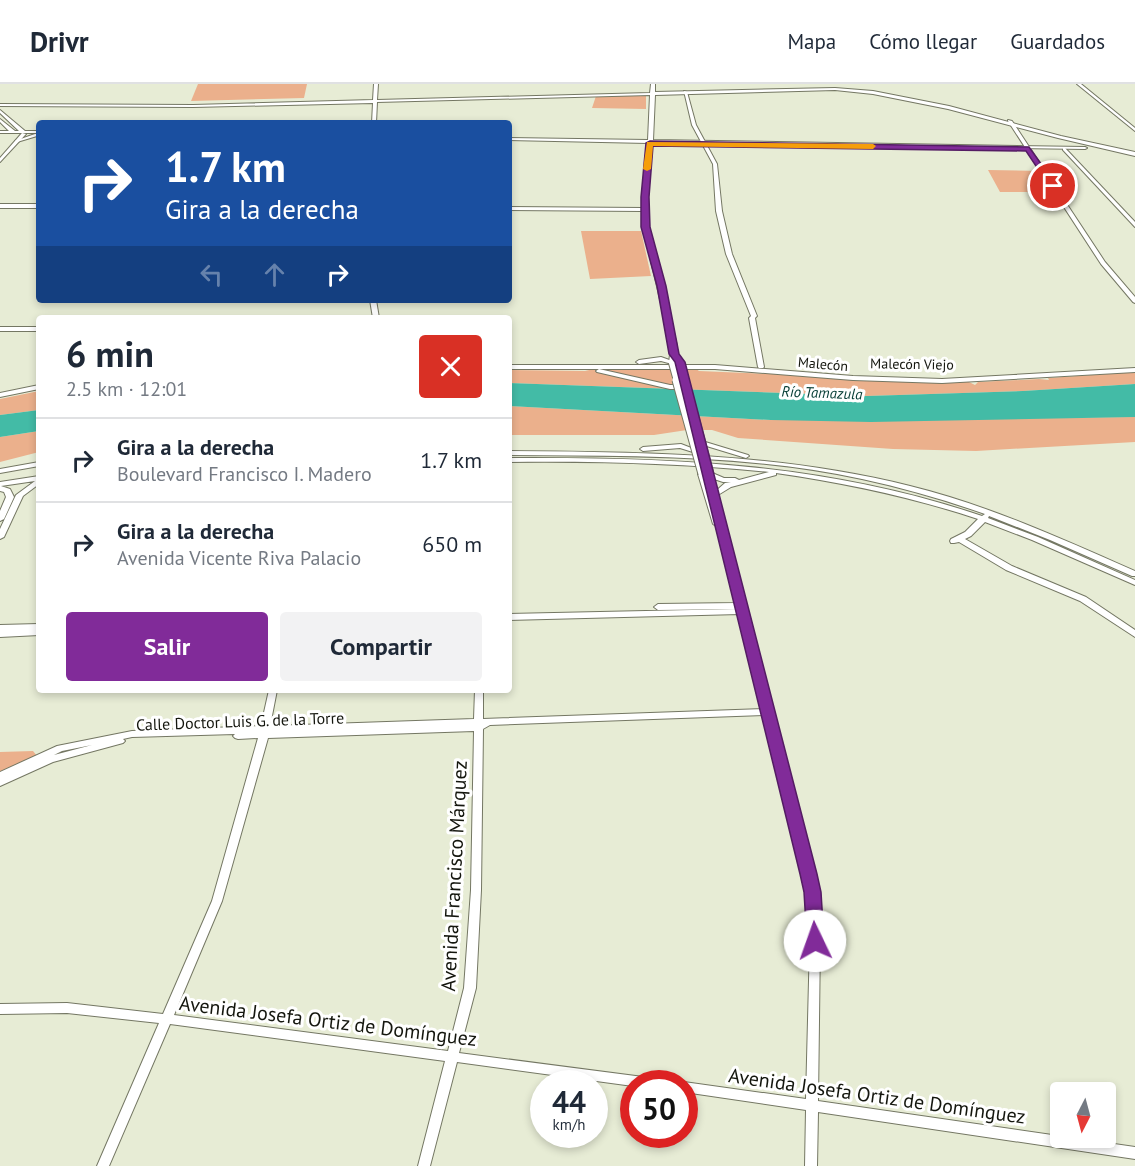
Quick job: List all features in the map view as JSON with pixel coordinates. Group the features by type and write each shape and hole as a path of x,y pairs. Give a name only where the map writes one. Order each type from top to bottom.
{"main road":[{"path":"374,120 376,84"},
{"path":"1079,84 1135,130"},
{"path":"0,103 142,107 806,85 864,88 919,96 1100,148"},
{"path":"652,89 685,92 808,88 862,91 926,102 1108,149"},
{"path":"652,89 646,227 662,286 679,387 696,451 715,494 721,532 770,712 812,892 815,941 811,1105 812,1166"},
{"path":"685,92 694,125 715,164 722,228 729,254 754,316 752,318 761,367"},
{"path":"0,111 19,136"},
{"path":"0,120 19,136"},
{"path":"1012,123 1103,263 1135,299"},
{"path":"0,132 7,126"},
{"path":"31,126 36,130"},
{"path":"0,132 19,136 36,133"},
{"path":"0,132 19,136 36,133"},
{"path":"0,161 19,136"},
{"path":"512,140 1065,149 1135,148"},
{"path":"1028,148 1100,148 1135,154"},
{"path":"1065,149 1135,225"},
{"path":"0,206 36,206"},
{"path":"512,208 645,210"},
{"path":"0,329 36,328"},
{"path":"620,363 661,359 675,362 683,374 702,443 715,520 721,532"},
{"name":"Malecón Viejo","path":"512,365 620,363 761,367 851,375 939,377 1135,368"},
{"name":"Malecón","path":"512,365 734,368 853,378 933,381 1009,379 1135,368"},
{"path":"571,367 679,387"},
{"path":"683,374 694,370 734,368"},
{"path":"0,393 16,391 36,384"},
{"path":"0,393 36,384"},
{"path":"702,443 775,463 910,488 1135,574"},
{"path":"620,453 677,446 696,451"},
{"path":"512,453 620,453 713,457 775,463"},
{"path":"512,460 615,459 734,466 884,490 986,516 1135,583"},
{"path":"0,471 36,465"},
{"path":"706,474 734,481 744,477 745,472 734,466"},
{"path":"715,494 728,485 781,472"},
{"path":"0,486 36,480"},
{"path":"0,537 20,495 36,482"},
{"path":"0,486 7,491 10,497 0,519"},
{"path":"986,516 968,534 957,540 1002,570 1052,586 1090,602 1135,634"},
{"path":"512,612 742,608"},
{"path":"512,617 742,608"},
{"path":"0,628 36,627"},
{"path":"0,634 36,632"},
{"path":"103,1166 217,901 265,732 272,693"},
{"name":"Avenida Francisco Márquez","path":"424,1166 470,988 476,890 481,724 479,693"},
{"name":"Calle Doctor Luis G. de la Torre","path":"0,783 50,759 138,738 770,712"},
{"name":"Calle Doctor Luis G. de la Torre","path":"0,776 49,752 109,737 158,732 265,732"},
{"name":"Avenida Josefa Ortiz de Domínguez","path":"0,1009 67,1008 166,1019 620,1079"},
{"name":"Avenida Josefa Ortiz de Domínguez","path":"698,1090 1135,1153"}],"shaded area":[{"path":"198,84 307,84 304,98 191,101"},
{"path":"646,94 646,109 592,108 596,96"},
{"path":"988,170 1040,171 1056,192 1000,192"},
{"path":"581,231 641,231 651,276 590,279"},
{"path":"598,368 695,368 699,371 969,382 975,385 978,382 1049,380 1048,378 1135,372 1135,384 1023,391 867,396 512,383 512,370 585,371"},
{"path":"36,392 36,410 0,415 0,399"},
{"path":"512,406 771,420 1135,417 1135,442 976,451 893,449 738,438 712,430 687,430 654,435 512,435"},
{"path":"36,431 36,453 0,462 0,437"},
{"path":"33,751 37,756 0,775 0,752"}],"water":[{"path":"512,383 867,396 1023,391 1135,384 1135,417 871,422 771,420 512,406"},
{"path":"36,410 36,431 0,437 0,415"}],"slow traffic":[{"path":"647,169 650,143 873,146"}],"route":[{"path":"815,941 809,874 770,712 721,532 710,474 680,362 678,356 674,354 662,286 646,227 645,197 650,143 1029,149 1053,186"}],"water label":[{"name":"Río Tamazula","path":"822,393"}]}
